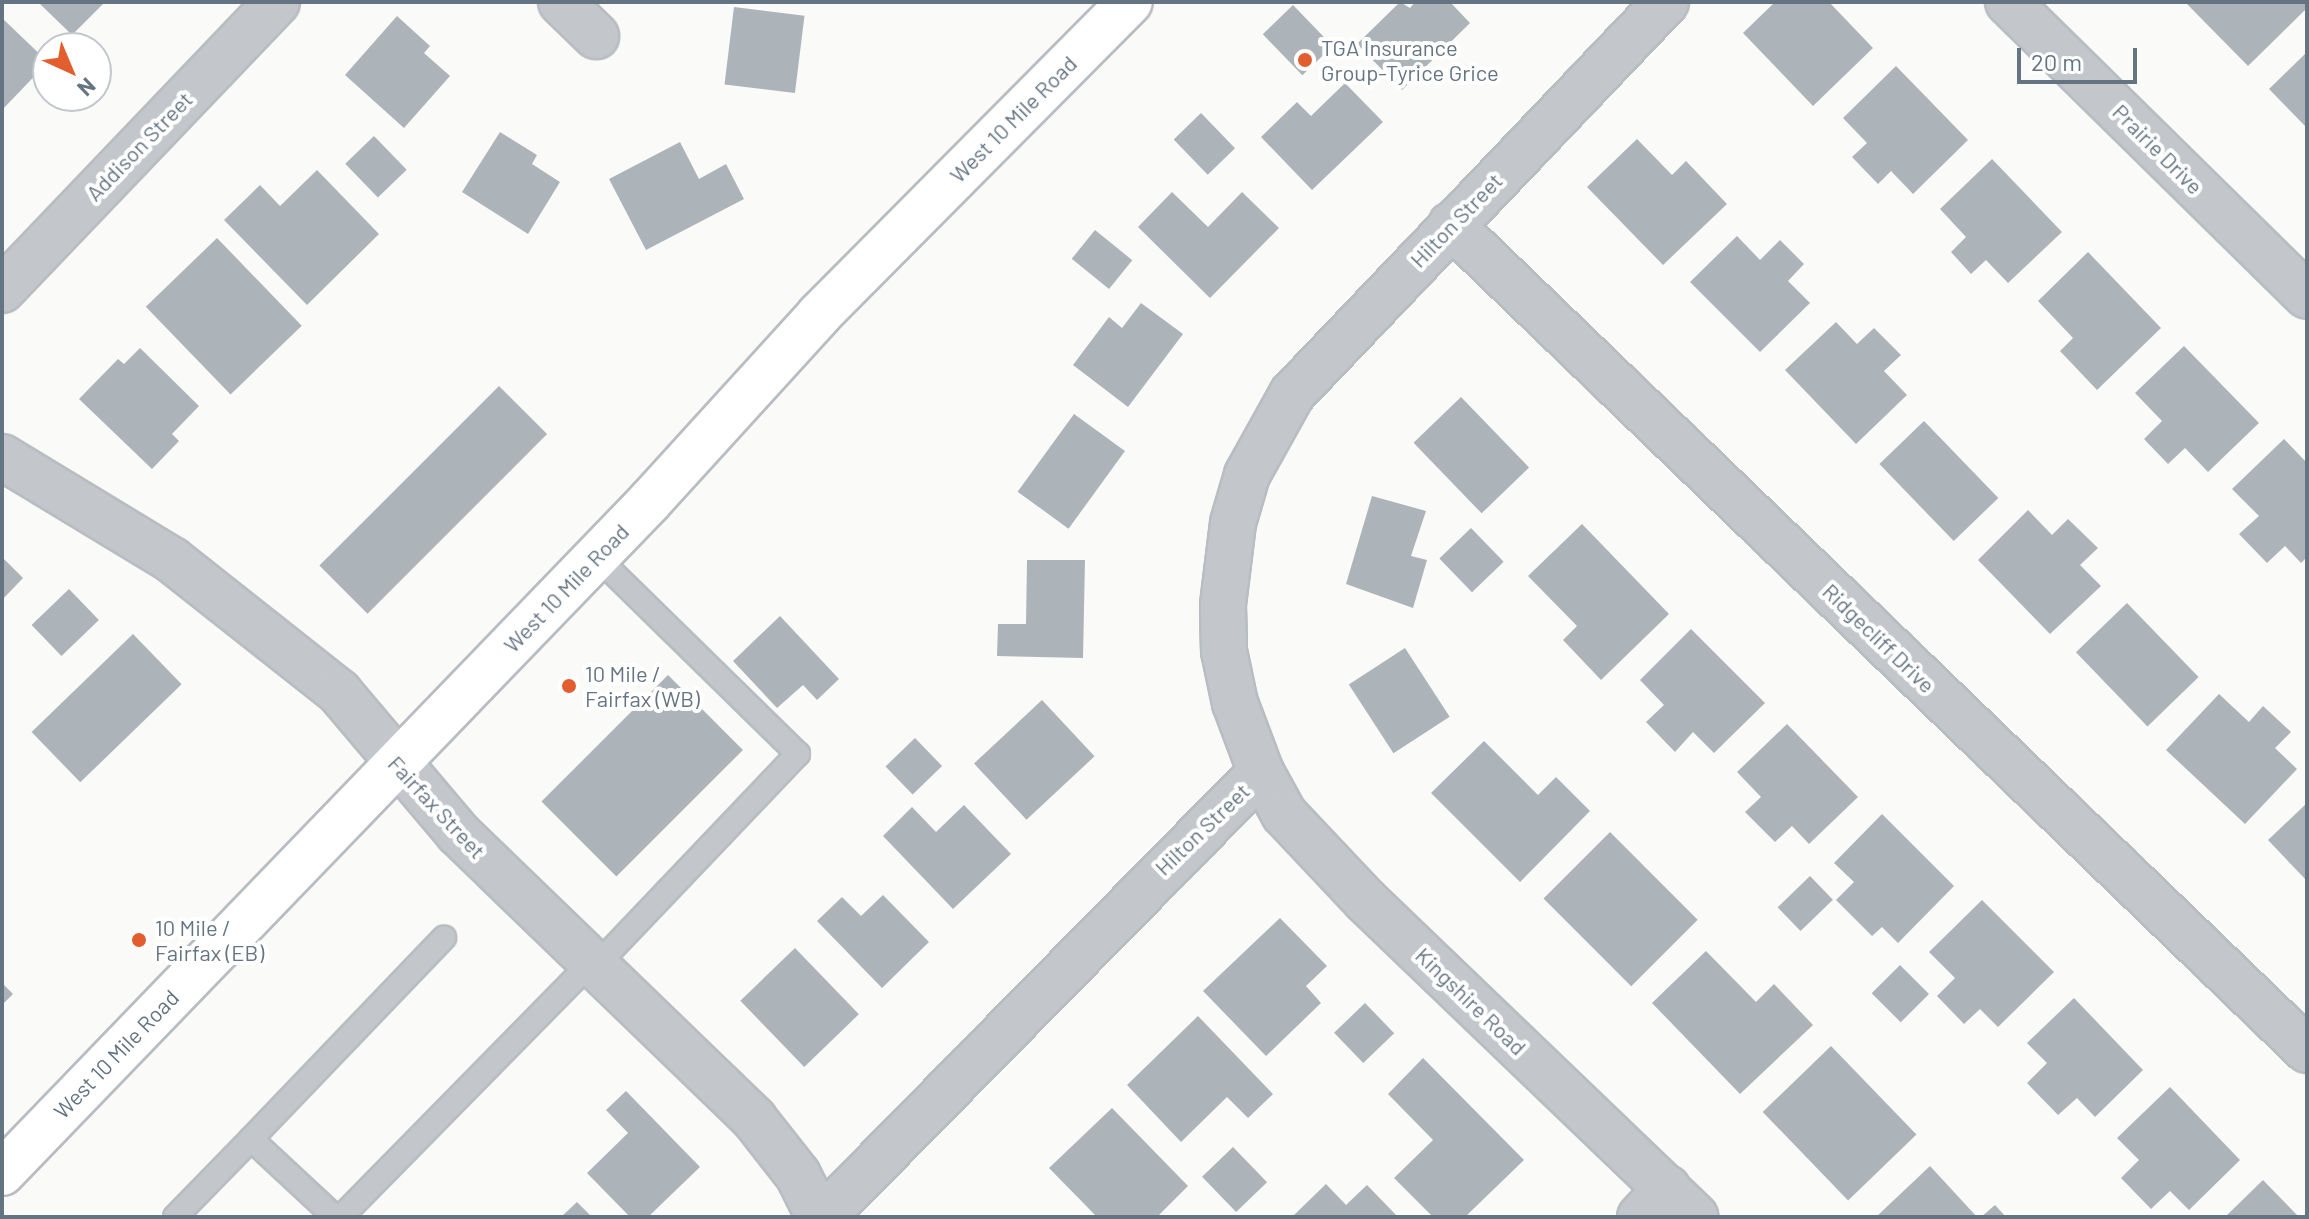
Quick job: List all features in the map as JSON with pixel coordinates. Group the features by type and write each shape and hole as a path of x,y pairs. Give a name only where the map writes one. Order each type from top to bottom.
{"main road":[{"name":"West 10 Mile Road","path":"2,1173 596,556 819,315 1130,2"}],"street":[{"name":"Addison Street","path":"2,290 277,2"},
{"path":"561,2 596,36"},
{"name":"Hilton Street","path":"821,1217 1261,772 1242,725 1224,651 1227,559 1247,475 1300,384 1666,2"},
{"name":"Prairie Drive","path":"2008,2 2307,296"},
{"name":"Ridgecliff Drive","path":"1451,225 2307,1050"},
{"name":"Fairfax Street","path":"2,457 118,524 225,598 339,692 396,764 592,966 754,1119 798,1175 821,1217"},
{"name":"Kingshire Road","path":"1261,772 1284,814 1336,872 1668,1207"}],"lane":[{"path":"341,1217 798,754 596,556"},
{"path":"175,1217 444,938"},
{"path":"251,1139 335,1217"}],"building":[{"path":"38,2 105,2 75,32 69,32"},
{"path":"1400,2 1410,8 1415,2 1450,2 1470,23 1402,90 1357,44"},
{"path":"1775,2 1829,2 1873,48 1813,106 1743,33"},
{"path":"2185,2 2307,2 2307,8 2248,66"},
{"path":"1293,5 1333,46 1302,75 1263,34"},
{"path":"734,7 804,16 795,93 724,84"},
{"path":"397,16 430,46 424,53 450,76 404,128 345,75"},
{"path":"2,18 32,47 32,79 2,110"},
{"path":"2307,52 2307,128 2269,89"},
{"path":"1896,66 1968,140 1913,194 1891,171 1878,184 1852,157 1867,143 1843,118"},
{"path":"1345,83 1383,122 1312,190 1261,137 1297,102 1311,116"},
{"path":"1201,113 1235,148 1208,175 1174,139"},
{"path":"500,132 537,155 532,164 560,182 528,234 462,192"},
{"path":"374,136 407,170 378,198 345,164"},
{"path":"1637,139 1672,175 1686,161 1727,204 1663,265 1587,187"},
{"path":"680,142 699,179 726,164 744,199 646,250 609,179"},
{"path":"1992,159 2062,232 2008,283 1986,260 1971,274 1951,252 1966,237 1940,209"},
{"path":"317,170 379,234 307,305 224,220 260,185 280,206"},
{"path":"1172,192 1208,227 1242,192 1279,228 1210,298 1138,227"},
{"path":"1095,230 1132,260 1109,289 1072,259"},
{"path":"1737,236 1760,260 1780,240 1804,264 1788,281 1810,303 1760,352 1690,282"},
{"path":"217,238 302,326 231,395 146,307"},
{"path":"2088,252 2161,328 2097,390 2060,351 2073,338 2038,301"},
{"path":"1141,303 1183,334 1128,407 1073,365 1109,317 1122,328"},
{"path":"1836,322 1857,344 1874,328 1901,355 1884,371 1907,395 1856,444 1785,370"},
{"path":"2184,346 2259,423 2208,472 2185,448 2168,464 2144,439 2162,421 2135,393"},
{"path":"140,348 199,406 172,434 179,441 152,469 79,399 118,359 124,364"},
{"path":"499,386 547,434 367,614 319,566"},
{"path":"1461,397 1529,467 1482,513 1414,443"},
{"path":"1074,414 1125,451 1069,529 1018,492"},
{"path":"1924,421 1998,498 1954,541 1879,464"},
{"path":"2284,439 2307,463 2307,557 2301,563 2285,546 2267,563 2239,534 2259,516 2232,489"},
{"path":"1372,496 1426,511 1411,556 1427,560 1413,608 1346,584"},
{"path":"2028,510 2052,535 2068,519 2098,548 2080,565 2101,586 2050,634 1978,560"},
{"path":"1582,524 1669,614 1601,680 1563,640 1577,626 1528,576"},
{"path":"1471,528 1504,562 1472,592 1439,559"},
{"path":"2,557 23,578 2,600"},
{"path":"1027,560 1085,560 1083,658 997,656 998,624 1026,624"},
{"path":"69,589 99,620 61,656 32,625"},
{"path":"2127,603 2199,677 2147,726 2076,652"},
{"path":"780,616 839,679 817,700 803,685 777,708 733,661"},
{"path":"1691,629 1765,703 1714,753 1693,732 1675,752 1646,722 1664,705 1640,680"},
{"path":"133,634 182,684 80,782 32,732"},
{"path":"1405,648 1450,717 1393,753 1349,684"},
{"path":"668,675 743,750 616,877 541,802"},
{"path":"2219,694 2249,722 2263,706 2291,732 2275,748 2297,769 2245,824 2166,750"},
{"path":"1042,700 1095,756 1026,820 974,763"},
{"path":"1787,724 1858,797 1809,844 1792,826 1775,842 1745,812 1761,797 1737,772"},
{"path":"915,738 942,766 913,795 886,766"},
{"path":"1484,741 1538,795 1556,777 1590,811 1520,882 1431,793"},
{"path":"2307,803 2307,881 2268,840"},
{"path":"964,805 1011,854 953,909 883,836 912,807 936,832"},
{"path":"1882,814 1954,886 1898,943 1882,927 1872,936 1836,900 1854,882 1834,863"},
{"path":"1610,832 1698,920 1631,986 1544,898"},
{"path":"1810,876 1833,900 1801,931 1778,907"},
{"path":"883,895 929,942 882,988 817,921 842,897 861,916"},
{"path":"1982,900 2054,972 1998,1027 1980,1009 1964,1024 1937,996 1955,978 1929,952"},
{"path":"1280,918 1327,966 1306,986 1321,1003 1266,1056 1203,991"},
{"path":"795,948 859,1014 804,1067 740,1001"},
{"path":"1706,951 1756,1002 1774,984 1813,1025 1740,1094 1652,1003"},
{"path":"1900,965 1929,994 1901,1022 1872,993"},
{"path":"2,983 13,994 2,1005"},
{"path":"2074,998 2143,1070 2095,1117 2077,1098 2058,1115 2027,1083 2047,1063 2027,1043"},
{"path":"1365,1003 1394,1033 1363,1063 1334,1033"},
{"path":"1198,1016 1273,1094 1248,1118 1227,1097 1181,1142 1127,1085"},
{"path":"1831,1046 1916,1134 1848,1200 1763,1112"},
{"path":"1423,1058 1524,1160 1465,1217 1433,1217 1394,1178 1433,1140 1388,1094"},
{"path":"2170,1087 2240,1160 2189,1210 2170,1191 2151,1209 2121,1178 2139,1160 2117,1138"},
{"path":"626,1091 700,1167 648,1217 630,1217 587,1173 628,1133 606,1110"},
{"path":"1112,1108 1188,1186 1157,1217 1097,1217 1049,1168"},
{"path":"1233,1147 1267,1182 1236,1212 1202,1177"},
{"path":"1930,1166 1977,1217 1876,1217"},
{"path":"2263,1180 2299,1217 2225,1217"},
{"path":"1326,1184 1346,1205 1367,1185 1398,1217 1292,1217"},
{"path":"577,1202 592,1217 561,1217"},
{"path":"1995,1205 2006,1217 1981,1217"}],"place":[{"name":"TGA Insurance Group-Tyrice Grice","path":"1305,60"},
{"name":"10 Mile / Fairfax (WB)","path":"569,686"},
{"name":"10 Mile / Fairfax (EB)","path":"139,940"}]}
